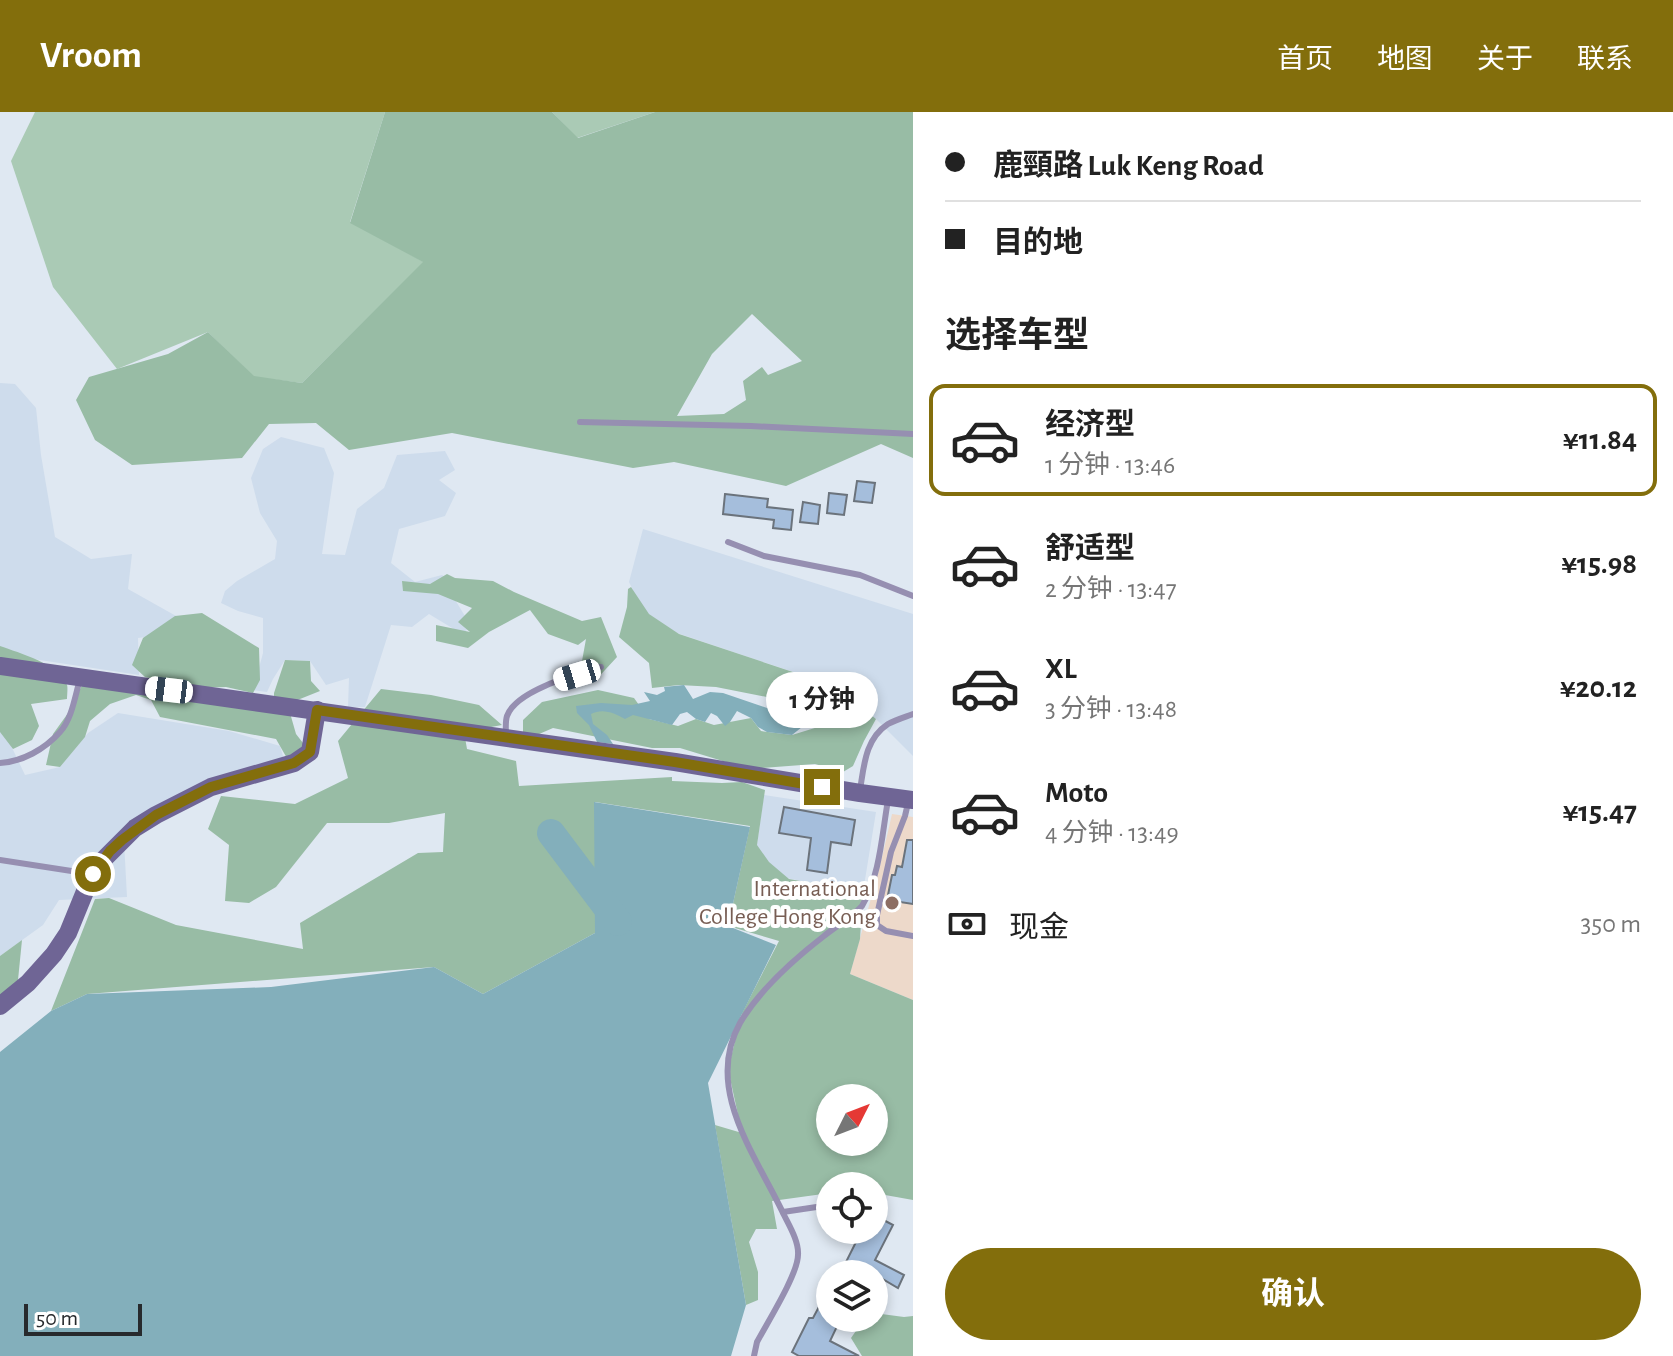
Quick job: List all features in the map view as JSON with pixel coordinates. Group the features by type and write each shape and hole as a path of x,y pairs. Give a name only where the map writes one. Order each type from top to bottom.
{"main road":[{"path":"0,666 675,762 911,800"},
{"path":"0,1006 36,975 62,943 93,874 110,851 156,815 211,787 294,763 310,752 317,710"}],"lane":[{"path":"580,422 913,434"},
{"path":"728,542 764,556 860,575 913,596"},
{"path":"505,738 508,714 516,704 552,682 601,667"},
{"path":"0,763 16,762 40,749 61,731 80,679"},
{"path":"860,793 865,755 875,737 888,724 913,714"},
{"path":"754,1356 757,1342 796,1267 799,1253 783,1212 742,1134 730,1099 727,1074 730,1052 739,1026 759,996 796,959 867,899 877,864 889,796"},
{"path":"911,800 891,852 877,925 886,931 913,936"},
{"path":"0,860 93,874"},
{"path":"783,1212 816,1207"}],"shaded area":[{"path":"0,383 15,384 36,408 55,537 91,559 132,554 128,589 201,630 138,638 139,675 0,654"},
{"path":"281,437 324,448 334,473 322,554 345,555 357,509 384,488 397,455 445,451 455,470 439,480 456,493 445,516 399,529 391,563 415,582 442,575 457,586 454,598 471,626 462,634 429,614 412,627 391,625 365,707 348,707 349,678 326,685 310,661 285,660 267,692 253,690 263,653 263,618 221,603 225,591 237,581 275,559 277,541 260,513 251,478 263,449"},
{"path":"643,529 913,614 913,756 876,719 835,686 671,631 642,609 629,582"},
{"path":"118,713 229,731 280,746 286,766 195,793 124,841 127,897 59,900 43,925 0,956 0,730 4,731 25,775 60,767 88,733"},
{"path":"764,795 876,812 863,892 753,872"},
{"name":"International College Hong Kong","path":"892,814 913,817 913,1000 850,974"}],"green space":[{"path":"35,112 385,112 350,222 424,262 302,383 254,377 208,332 117,369 53,287 11,161"},
{"path":"385,112 552,112 578,138 655,112 913,112 913,458 881,444 786,486 674,462 633,468 452,433 349,450 316,423 269,424 242,458 132,465 95,440 76,400 89,377 168,354 208,332 254,376 302,383 423,262 350,223","holes":["752,314 802,361 768,375 762,367 743,381 746,400 724,414 677,416 712,354"]},
{"path":"552,112 655,112 577,138"},
{"path":"447,574 455,578 493,581 582,621 601,617 617,657 593,683 582,661 586,639 578,645 548,634 530,610 489,632 468,648 436,641 436,625 470,632 458,622 472,608 438,594 403,591 402,581 430,584"},
{"path":"631,587 649,614 679,634 835,686 876,719 853,766 843,772 815,764 749,769 680,748 652,748 553,728 523,741 523,720 542,702 598,690 634,698 649,719 678,726 696,719 714,725 751,718 761,731 792,735 818,727 777,699 716,687 679,685 652,688 649,663 619,637 628,589"},
{"path":"202,613 259,648 260,680 253,693 226,687 195,688 145,677 132,665 143,638 175,616"},
{"path":"0,646 48,665 63,678 67,686 67,699 31,704 39,726 32,740 13,749 0,732"},
{"path":"285,660 310,661 311,681 320,691 295,701 274,697"},
{"path":"82,685 290,713 296,734 310,752 288,760 276,739 160,717 151,700 136,695 110,704 90,721 85,737 60,767 46,765 53,734 71,709"},
{"path":"381,689 479,705 502,725 464,732 467,749 516,761 519,786 672,777 672,781 742,782 765,790 757,845 769,862 789,879 863,892 860,939 850,974 913,1000 913,1200 888,1196 888,1172 816,1172 816,1195 772,1201 777,1229 756,1229 749,1242 758,1272 758,1300 746,1305 715,1125 742,1133 728,1069 742,1013 779,941 728,926 750,826 595,802 595,933 483,994 434,967 87,994 51,1011 95,899 109,898 176,925 303,949 300,923 418,853 443,852 445,813 389,823 327,823 276,887 249,903 225,901 229,845 208,829 221,796 295,804 348,778 338,741"},
{"path":"22,940 17,990 0,1003 0,956"},
{"path":"888,1315 913,1316 913,1356 862,1356 851,1338 855,1332 888,1332"}],"water":[{"path":"684,685 693,699 710,692 723,693 796,718 802,727 792,735 767,732 737,711 725,726 711,713 705,722 687,712 680,714 672,725 633,715 625,719 604,711 591,714 593,724 613,744 597,742 589,725 577,713 576,706 601,703 632,705 650,701 644,692 657,695 665,691 664,687"},
{"path":"594,802 750,827 728,926 776,945 708,1083 746,1305 731,1356 0,1356 0,1052 51,1011 87,994 271,987 434,967 483,994 595,933"}],"building":[{"path":"857,481 875,483 872,503 854,501"},
{"path":"829,493 847,495 844,515 827,513"},
{"path":"725,494 768,499 767,507 793,510 791,530 773,528 774,520 723,514"},
{"path":"803,502 820,505 818,524 800,522"},
{"path":"784,807 855,820 851,845 831,842 827,873 807,870 811,838 779,833"},
{"path":"907,840 913,840 913,904 887,900 892,875 895,875 897,866 902,867"},
{"path":"855,1244 883,1244 875,1260 847,1260"},
{"path":"888,1267 904,1275 898,1288 888,1282"},
{"path":"816,1312 816,1332 834,1332 830,1341 859,1356 799,1356 792,1352 809,1318 813,1318"}],"waterway":[{"path":"551,833 618,922"}],"place":[{"name":"International College Hong Kong","path":"892,903"}],"route":[{"path":"93,874 110,851 135,828 156,815 211,787 294,763 310,752 317,710 675,762 822,787"}]}
